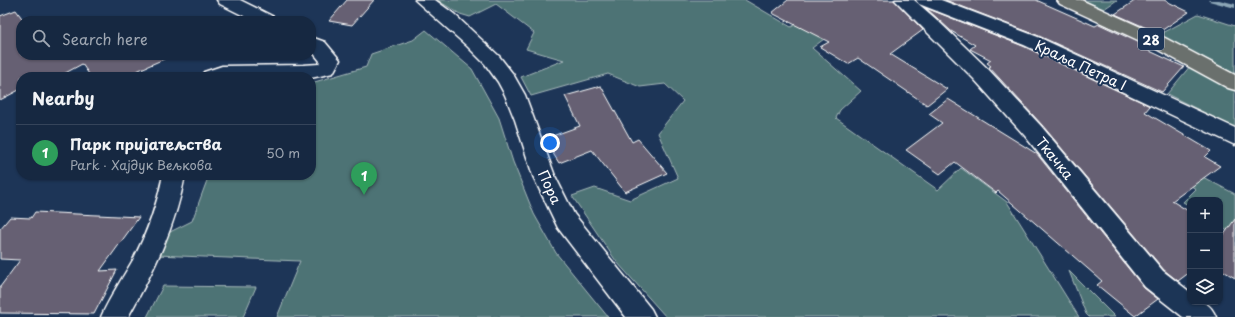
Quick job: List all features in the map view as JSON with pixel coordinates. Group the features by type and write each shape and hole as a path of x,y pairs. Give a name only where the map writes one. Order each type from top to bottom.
{"main road":[{"name":"28","path":"1066,0 1158,42 1235,83"}],"street":[{"path":"226,0 258,16"},
{"name":"Пора","path":"424,0 448,18 474,42 492,60 506,79 515,95 525,120 544,176 566,221 642,317"},
{"name":"Ткачка","path":"904,0 975,68 1033,131 1154,278 1203,317"},
{"name":"Краља Петра I","path":"925,0 1030,41 1235,137"},
{"path":"303,72 317,71 326,68 330,60 316,45"},
{"path":"114,317 142,267 162,221 172,191 173,180"}],"green space":[{"path":"437,0 745,0 791,27 821,12 844,24 812,48 861,91 840,110 836,118 938,190 961,168 1007,202 1079,317 666,317 616,261 572,196 595,188 630,200 678,178 658,133 683,101 665,84 640,87 608,74 531,96 521,77 564,60 526,49 534,33 496,4 470,17 460,14"},
{"path":"1083,0 1117,0 1104,9"},
{"path":"1198,14 1235,26 1235,74 1159,35"},
{"path":"426,30 472,69 499,118 513,162 534,214 556,253 608,317 277,317 300,261 156,255 168,233 192,221 207,180 316,180 316,82 366,67 371,54 413,40"},
{"path":"1191,65 1235,90 1235,128 1167,94"},
{"path":"1159,154 1235,194 1235,236 1223,228 1223,197 1188,197 1196,189 1154,163"},
{"path":"1187,198 1187,204 1183,202"},
{"path":"1069,271 1115,317 1089,317 1086,314"},
{"path":"163,286 256,287 243,317 147,317"}],"building":[{"path":"347,0 374,0 352,25 329,21"},
{"path":"788,0 894,0 923,30 890,54 947,89 927,105 858,58 848,64 820,47 829,42 772,13"},
{"path":"945,0 1036,0 1095,26 1099,24 1142,44 1139,46 1184,67 1162,92 1039,36"},
{"path":"1136,0 1164,0 1189,12 1158,33 1115,14"},
{"path":"926,8 1023,46 1150,106 1145,112 1211,151 1205,157 1220,166 1172,201 1187,210 1187,274 1178,281 1164,270 1042,125 989,67 991,66 987,63 991,60 970,49 975,45 951,31"},
{"path":"16,10 20,16 16,16 16,60 162,60 134,72 88,72 82,64 67,72 16,72 16,92 0,100 0,16"},
{"path":"601,86 632,142 638,139 667,173 625,192 592,150 559,163 544,139 580,126 565,96"},
{"path":"948,99 1037,154 1144,288 1158,299 1135,316 1097,285 1102,281 998,191 996,193 955,162 940,174 906,150 942,123 929,114"},
{"path":"35,212 139,217 100,271 117,270 94,314 0,313 0,287 20,260 0,259 0,229 10,217 31,218"},
{"path":"1235,219 1235,278 1223,271 1223,236"}],"waterway":[{"path":"1211,0 1235,6"}],"place":[{"name":"Парк пријатељства","path":"364,195"}]}
